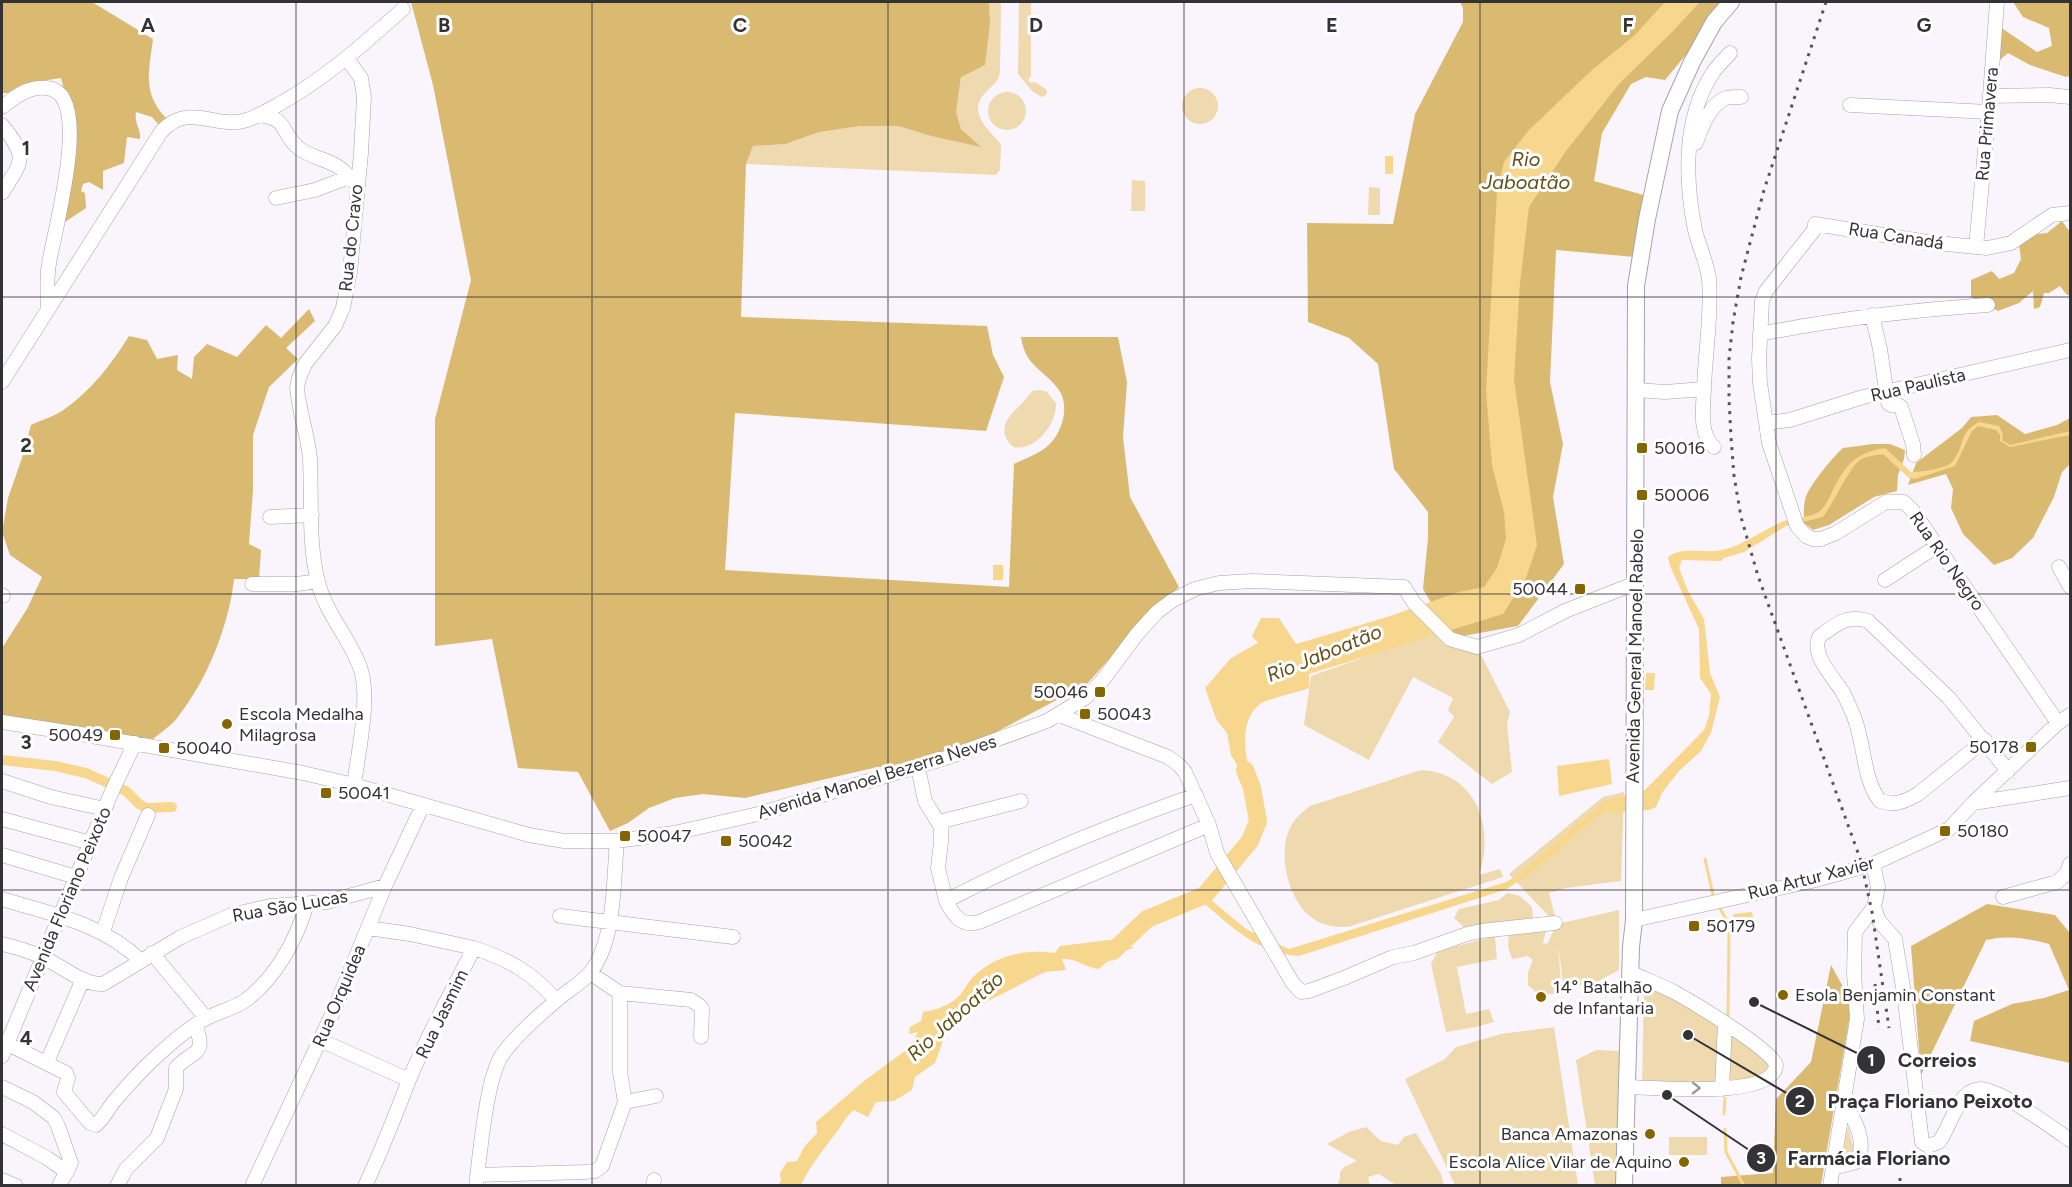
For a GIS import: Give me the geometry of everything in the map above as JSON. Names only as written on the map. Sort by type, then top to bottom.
[{"type":"main road","name":"Avenida General Manoel Rabelo","points":[[1624,1185],[1630,972],[1634,920],[1636,286],[1647,219],[1670,111],[1692,62],[1714,22],[1731,2]]},
{"type":"street","name":"Rua Primavera","points":[[1976,247],[1997,2]]},
{"type":"street","points":[[2,382],[168,123],[187,116],[236,121],[258,115],[300,92],[347,59],[403,9]]},
{"type":"street","points":[[1714,447],[1705,429],[1704,389],[1709,277],[1696,233],[1689,195],[1689,148],[1701,95],[1730,52]]},
{"type":"street","name":"Rua do Cravo","points":[[347,59],[361,78],[363,85],[363,117],[353,180],[350,272],[343,308],[335,327],[305,364],[297,388],[309,456],[314,557],[318,581],[323,598],[360,666],[364,679],[363,713],[354,784]]},
{"type":"street","points":[[5,102],[38,87],[52,88],[63,98],[69,112],[65,181],[48,265],[48,310]]},
{"type":"street","points":[[1990,96],[2070,97]]},
{"type":"street","points":[[1689,179],[1698,136],[1705,121],[1722,100],[1741,97]]},
{"type":"street","points":[[1850,105],[1989,112]]},
{"type":"street","points":[[258,115],[270,116],[279,121],[296,147],[340,167],[353,180]]},
{"type":"street","points":[[2,125],[14,142],[21,159],[2,193]]},
{"type":"street","points":[[276,198],[353,180]]},
{"type":"street","name":"Rua Canadá","points":[[1815,224],[1927,242],[1998,247],[2012,243],[2052,215],[2070,213]]},
{"type":"street","name":"Rua Rio Negro","points":[[1815,224],[1808,237],[1766,291],[1762,301],[1760,383],[1769,443],[1795,520],[1806,536],[1821,539],[1836,533],[1886,502],[1904,501],[2058,723]]},
{"type":"street","points":[[1760,334],[1872,315],[1988,305]]},
{"type":"street","points":[[1872,315],[1888,403],[1901,407],[1913,444],[1914,455]]},
{"type":"street","name":"Rua Paulista","points":[[1766,423],[1790,420],[1863,397],[2070,350]]},
{"type":"street","points":[[1637,390],[1665,392],[1704,389]]},
{"type":"street","points":[[270,518],[312,515]]},
{"type":"street","points":[[1885,580],[1937,546]]},
{"type":"street","points":[[2059,567],[2070,586]]},
{"type":"street","points":[[252,584],[297,584],[318,581]]},
{"type":"street","name":"Avenida Manoel Bezerra Neves","points":[[2,722],[303,773],[354,784],[529,835],[564,841],[617,841],[723,824],[949,758],[1059,715],[1085,698],[1101,681],[1137,633],[1157,612],[1173,600],[1219,583],[1252,581],[1404,587],[1414,603],[1450,639],[1477,647],[1519,635],[1565,610],[1636,583]]},
{"type":"street","points":[[1985,740],[1906,801],[1899,804],[1880,801],[1871,787],[1856,719],[1817,648],[1820,637],[1848,619],[1858,618],[1868,621],[1949,698],[1985,740],[2008,771]]},
{"type":"street","points":[[1059,715],[1168,757],[1179,765],[1196,795],[1218,853],[1283,968],[1302,992],[1393,957],[1414,953],[1467,934],[1555,923]]},
{"type":"street","name":"Rua Artur Xavier","points":[[1634,920],[1816,880],[1873,864],[1949,828],[2058,723],[2070,715]]},
{"type":"street","name":"Avenida Floriano Peixoto","points":[[3,1047],[135,743]]},
{"type":"street","points":[[918,767],[925,801],[929,811],[939,822],[942,833],[938,868],[946,901],[953,915],[960,922],[972,924],[980,922],[1209,825]]},
{"type":"street","points":[[2,781],[51,797],[105,809]]},
{"type":"street","points":[[1973,803],[2070,788]]},
{"type":"street","points":[[946,901],[1007,870],[1151,810],[1196,795]]},
{"type":"street","points":[[939,822],[1021,801]]},
{"type":"street","name":"Rua Orquidea","points":[[252,1185],[320,1040],[384,886],[423,805]]},
{"type":"street","points":[[103,932],[121,878],[148,815]]},
{"type":"street","points":[[2,819],[91,843]]},
{"type":"street","points":[[617,841],[609,922],[600,956],[590,973],[556,1000],[514,1040],[501,1057],[489,1097],[477,1180],[595,1171],[602,1166],[625,1101],[620,1072],[620,993]]},
{"type":"street","points":[[2,855],[76,877]]},
{"type":"street","points":[[1830,1185],[1857,1018],[1854,973],[1855,932],[1874,907],[1878,887],[1873,864]]},
{"type":"street","points":[[2003,897],[2057,882],[2066,874],[2070,864]]},
{"type":"street","points":[[2057,882],[2061,896]]},
{"type":"street","name":"Rua São Lucas","points":[[83,978],[103,984],[146,956],[205,925],[231,915],[270,906],[343,899],[384,886]]},
{"type":"street","points":[[2,899],[86,924],[130,950],[146,956],[201,1022],[199,1049],[176,1068],[176,1089],[157,1138],[126,1169],[117,1185]]},
{"type":"street","points":[[3,1047],[47,1062],[68,1076],[68,1082],[63,1089],[65,1094],[90,1123],[96,1125],[144,1068],[201,1022],[247,1000],[260,987],[287,953],[297,936],[308,904]]},
{"type":"street","points":[[1874,907],[1879,921],[1894,939],[1904,993],[1922,1142],[1928,1146],[1939,1142],[1964,1098],[1972,1091],[1979,1089],[1987,1090],[2030,1112],[2070,1140]]},
{"type":"street","points":[[560,916],[733,937]]},
{"type":"street","name":"Rua Jasmim","points":[[368,928],[434,938],[496,955],[525,970],[556,1000]]},
{"type":"street","points":[[2,944],[42,957],[83,978],[47,1062]]},
{"type":"street","name":"Rua Jasmim","points":[[365,1185],[390,1132],[409,1080],[474,948]]},
{"type":"street","points":[[1627,1088],[1737,1088],[1758,1083],[1772,1076],[1776,1070],[1776,1062],[1771,1056],[1725,1023],[1675,993],[1630,972]]},
{"type":"street","points":[[590,973],[620,993],[691,1000],[702,1010],[701,1036]]},
{"type":"street","points":[[1722,1089],[1725,1023]]},
{"type":"street","name":"Rua Jasmim","points":[[320,1040],[409,1080]]},
{"type":"street","points":[[2,1087],[33,1102],[54,1118],[69,1168],[59,1185]]},
{"type":"street","points":[[625,1101],[656,1096]]},
{"type":"street","points":[[1833,1168],[1856,1162],[1860,1153],[1861,1140],[1844,1100]]},
{"type":"street","points":[[2,1134],[69,1168]]},
{"type":"street","points":[[2,1180],[16,1185]]},
{"type":"shaded area","points":[[2,2],[92,2],[153,39],[149,71],[150,90],[158,109],[166,118],[158,124],[152,117],[136,112],[140,139],[127,137],[124,163],[103,171],[103,190],[89,182],[83,184],[81,191],[85,193],[86,208],[62,224],[75,123],[69,93],[64,89],[61,78],[23,84],[8,93],[2,93]]},
{"type":"shaded area","points":[[411,2],[989,2],[990,23],[985,65],[961,77],[956,112],[961,129],[981,147],[898,126],[861,126],[819,132],[786,144],[753,146],[746,164],[741,317],[987,326],[993,355],[1004,377],[986,431],[735,413],[725,570],[1009,587],[1014,464],[1050,444],[1059,430],[1064,413],[1059,390],[1031,362],[1023,347],[1021,337],[1118,337],[1127,382],[1123,437],[1130,497],[1179,587],[1136,629],[1087,684],[949,757],[873,768],[745,798],[703,794],[675,798],[649,808],[628,823],[610,831],[578,772],[518,768],[492,639],[435,646],[435,419],[471,280],[433,85]]},
{"type":"shaded area","points":[[989,2],[1001,2],[1000,71],[996,82],[981,98],[978,105],[981,119],[1001,144],[1000,170],[996,175],[746,164],[753,146],[786,144],[819,132],[861,126],[898,126],[979,146],[961,129],[956,112],[961,77],[990,23]]},
{"type":"shaded area","points":[[1019,2],[1031,2],[1031,76],[1028,80],[1047,90],[1046,95],[1042,97],[1033,92],[1018,74]]},
{"type":"shaded area","points":[[1460,2],[1724,2],[1699,39],[1665,80],[1646,77],[1631,84],[1602,133],[1594,181],[1647,196],[1635,257],[1556,250],[1550,382],[1563,444],[1553,497],[1564,564],[1518,626],[1452,638],[1423,589],[1428,512],[1394,469],[1378,364],[1349,338],[1308,322],[1307,223],[1393,224],[1415,114],[1463,22],[1463,8]]},
{"type":"shaded area","points":[[2013,2],[2070,2],[2070,76],[2066,77],[2030,65],[2008,53],[2000,60],[2000,27],[2037,52],[2052,46],[2049,28],[2023,17]]},
{"type":"shaded area","points":[[1200,88],[1213,93],[1218,106],[1213,119],[1200,124],[1187,119],[1182,106],[1187,93]]},
{"type":"shaded area","points":[[1007,92],[1020,98],[1026,111],[1020,124],[1007,130],[994,124],[988,111],[994,98]]},
{"type":"shaded area","points":[[1132,180],[1145,181],[1145,211],[1131,211]]},
{"type":"shaded area","points":[[1369,187],[1380,188],[1380,215],[1368,215]]},
{"type":"shaded area","points":[[2062,221],[2070,232],[2070,295],[2067,295],[2060,286],[2049,293],[2044,293],[2040,307],[2034,309],[2033,291],[2019,303],[1998,311],[1971,297],[1971,280],[1992,271],[1999,279],[2014,273],[2021,259],[2019,244],[2037,234],[2047,233]]},
{"type":"shaded area","points":[[309,309],[315,321],[286,348],[298,359],[269,387],[253,435],[253,490],[249,544],[261,550],[259,579],[234,579],[227,615],[215,652],[198,687],[177,718],[153,739],[2,715],[2,648],[27,609],[42,577],[10,555],[2,532],[8,498],[31,425],[58,413],[91,387],[129,336],[147,340],[157,359],[178,355],[177,370],[192,379],[194,357],[207,344],[237,357],[266,325],[281,338]]},
{"type":"shaded area","points":[[1032,391],[1046,391],[1056,403],[1053,419],[1037,441],[1021,447],[1013,447],[1006,438],[1004,431],[1006,423]]},
{"type":"shaded area","points":[[1997,415],[2025,434],[2057,425],[2070,418],[2070,464],[2062,472],[2054,497],[2033,538],[2012,558],[1994,565],[1963,534],[1951,508],[1953,489],[1946,474],[1908,485],[1916,463],[1962,428],[1971,417]]},
{"type":"shaded area","points":[[1890,444],[1905,450],[1898,475],[1897,491],[1874,497],[1829,525],[1813,530],[1804,523],[1804,504],[1807,494],[1829,463],[1843,448]]},
{"type":"shaded area","points":[[1444,634],[1477,647],[1510,712],[1507,724],[1512,772],[1492,784],[1438,742],[1454,717],[1448,710],[1453,698],[1413,677],[1369,760],[1304,725],[1311,676],[1424,636]]},
{"type":"shaded area","points":[[1421,770],[1440,773],[1456,781],[1468,792],[1477,806],[1485,839],[1479,875],[1500,869],[1503,877],[1348,927],[1328,925],[1310,917],[1294,894],[1285,866],[1286,838],[1295,820],[1310,806]]},
{"type":"shaded area","points":[[1624,792],[1621,881],[1566,888],[1549,893],[1557,924],[1619,910],[1619,970],[1595,983],[1564,989],[1558,945],[1562,994],[1538,994],[1528,985],[1528,972],[1533,960],[1528,956],[1512,959],[1508,946],[1509,933],[1468,931],[1454,918],[1459,909],[1499,900],[1507,893],[1520,896],[1532,907],[1533,918],[1528,920],[1546,930],[1543,944],[1548,943],[1556,924],[1509,874],[1603,797]]},
{"type":"shaded area","points":[[1987,904],[2055,915],[2070,933],[2070,1063],[1970,1041],[1974,1021],[2012,1004],[2044,998],[2069,990],[2049,944],[2010,937],[1986,940],[1921,1075],[1911,946]]},
{"type":"shaded area","points":[[1495,936],[1497,959],[1457,967],[1466,1014],[1489,1009],[1494,1022],[1446,1032],[1431,964],[1438,951]]},
{"type":"shaded area","points":[[1831,965],[1852,1003],[1821,1185],[1721,1186],[1721,1177],[1773,1173],[1776,1099],[1811,1062]]},
{"type":"shaded area","points":[[1644,981],[1772,1058],[1776,1067],[1723,1090],[1642,1089]]},
{"type":"shaded area","points":[[1554,1027],[1578,1185],[1455,1185],[1405,1079],[1445,1059],[1456,1047],[1501,1034]]},
{"type":"shaded area","points":[[1596,1050],[1620,1051],[1617,1185],[1595,1185],[1576,1060]]},
{"type":"shaded area","points":[[1848,1126],[1855,1155],[1844,1160],[1842,1158]]},
{"type":"shaded area","points":[[1366,1127],[1381,1141],[1398,1145],[1404,1137],[1416,1133],[1441,1174],[1444,1185],[1396,1185],[1379,1174],[1368,1177],[1370,1185],[1337,1185],[1340,1172],[1344,1167],[1357,1161],[1327,1144],[1349,1132]]},
{"type":"shaded area","points":[[1669,1137],[1707,1137],[1707,1155],[1669,1155]]},
{"type":"water","name":"Rio Jaboatão","points":[[1665,2],[1700,2],[1619,84],[1566,151],[1529,207],[1520,283],[1514,379],[1537,545],[1526,578],[1503,614],[1309,674],[1309,688],[1260,704],[1247,723],[1245,735],[1245,747],[1254,794],[1231,755],[1227,733],[1217,721],[1205,688],[1231,658],[1258,643],[1252,636],[1261,618],[1279,618],[1296,644],[1387,617],[1459,592],[1484,587],[1497,568],[1506,539],[1504,512],[1492,465],[1486,392],[1497,192],[1504,162],[1529,130],[1591,71],[1635,35]]},
{"type":"water","points":[[1385,156],[1393,156],[1393,174],[1385,174]]},
{"type":"water","points":[[1979,422],[1999,426],[2003,434],[2002,440],[2010,445],[2070,431],[2070,435],[2010,447],[2000,441],[2000,435],[1996,430],[1978,426],[1972,431],[1955,466],[1915,479],[1909,478],[1883,454],[1871,456],[1855,464],[1823,517],[1786,526],[1744,552],[1721,561],[1682,560],[1679,568],[1688,591],[1704,619],[1710,673],[1720,697],[1711,733],[1701,751],[1679,771],[1662,793],[1656,807],[1649,810],[1604,813],[1530,874],[1507,889],[1299,956],[1284,954],[1257,944],[1233,928],[1199,899],[1205,895],[1246,929],[1289,949],[1506,882],[1516,876],[1604,801],[1645,790],[1704,730],[1709,716],[1711,694],[1700,678],[1699,629],[1668,557],[1680,552],[1716,551],[1730,548],[1784,521],[1816,513],[1825,505],[1852,462],[1875,450],[1885,448],[1911,472],[1927,471],[1950,464],[1957,455],[1965,435],[1972,426]]},
{"type":"water","points":[[993,565],[1003,565],[1003,580],[993,580]]},
{"type":"water","points":[[1646,673],[1655,673],[1654,690],[1645,690]]},
{"type":"water","points":[[1609,759],[1612,784],[1559,796],[1557,766]]},
{"type":"water","points":[[1752,912],[1754,921],[1734,924],[1733,914]]},
{"type":"water","points":[[1109,940],[1134,948],[1118,952],[1099,969],[1062,959],[1066,970],[1045,972],[984,1003],[959,1019],[946,1032],[935,1063],[915,1077],[912,1090],[894,1101],[876,1102],[868,1117],[854,1110],[817,1158],[801,1185],[778,1185],[781,1181],[780,1173],[787,1162],[797,1161],[804,1147],[817,1133],[816,1122],[864,1081],[909,1048],[918,1032],[909,1034],[910,1027],[921,1021],[923,1012],[952,1002],[974,976],[1002,958],[1022,953],[1055,953],[1060,946]]},
{"type":"waterway","points":[[2,760],[55,766],[86,773],[126,791],[146,808],[172,807]]},
{"type":"waterway","name":"Rio Jaboatão","points":[[1101,953],[1113,951],[1147,919],[1205,895],[1250,841],[1258,821],[1252,788],[1245,770]]},
{"type":"waterway","points":[[1705,859],[1713,895]]},
{"type":"waterway","points":[[1719,907],[1728,922],[1729,932],[1728,1016]]},
{"type":"waterway","points":[[1724,1114],[1725,1098]]},
{"type":"waterway","points":[[1725,1129],[1726,1152],[1744,1186]]},
{"type":"railway","points":[[1826,2],[1764,190],[1741,277],[1729,359],[1731,437],[1734,476],[1741,517],[1758,576],[1861,861],[1872,912],[1889,1028]]},
{"type":"railway","points":[[1875,984],[1879,1029]]},
{"type":"railway","points":[[1900,1178],[1900,1186]]},
{"type":"place","name":"50016","points":[[1642,448]]},
{"type":"place","name":"50006","points":[[1642,495]]},
{"type":"place","name":"50044","points":[[1580,589]]},
{"type":"place","name":"50046","points":[[1100,692]]},
{"type":"place","name":"50043","points":[[1085,714]]},
{"type":"place","name":"Escola Medalha Milagrosa","points":[[227,724]]},
{"type":"place","name":"50049","points":[[115,735]]},
{"type":"place","name":"50178","points":[[2031,747]]},
{"type":"place","name":"50040","points":[[164,748]]},
{"type":"place","name":"50041","points":[[326,793]]},
{"type":"place","name":"50180","points":[[1945,831]]},
{"type":"place","name":"50047","points":[[625,836]]},
{"type":"place","name":"50042","points":[[726,841]]},
{"type":"place","name":"50179","points":[[1694,926]]},
{"type":"place","name":"Esola Benjamin Constant","points":[[1783,995]]},
{"type":"place","name":"14° Batalhão de Infantaria","points":[[1541,997]]},
{"type":"place","name":"Correios","points":[[1754,1002]]},
{"type":"place","name":"Praça Floriano Peixoto","points":[[1688,1035]]},
{"type":"place","name":"Farmácia Floriano","points":[[1667,1095]]},
{"type":"place","name":"Banca Amazonas","points":[[1650,1134]]},
{"type":"place","name":"Escola Alice Vilar de Aquino","points":[[1684,1162]]}]
